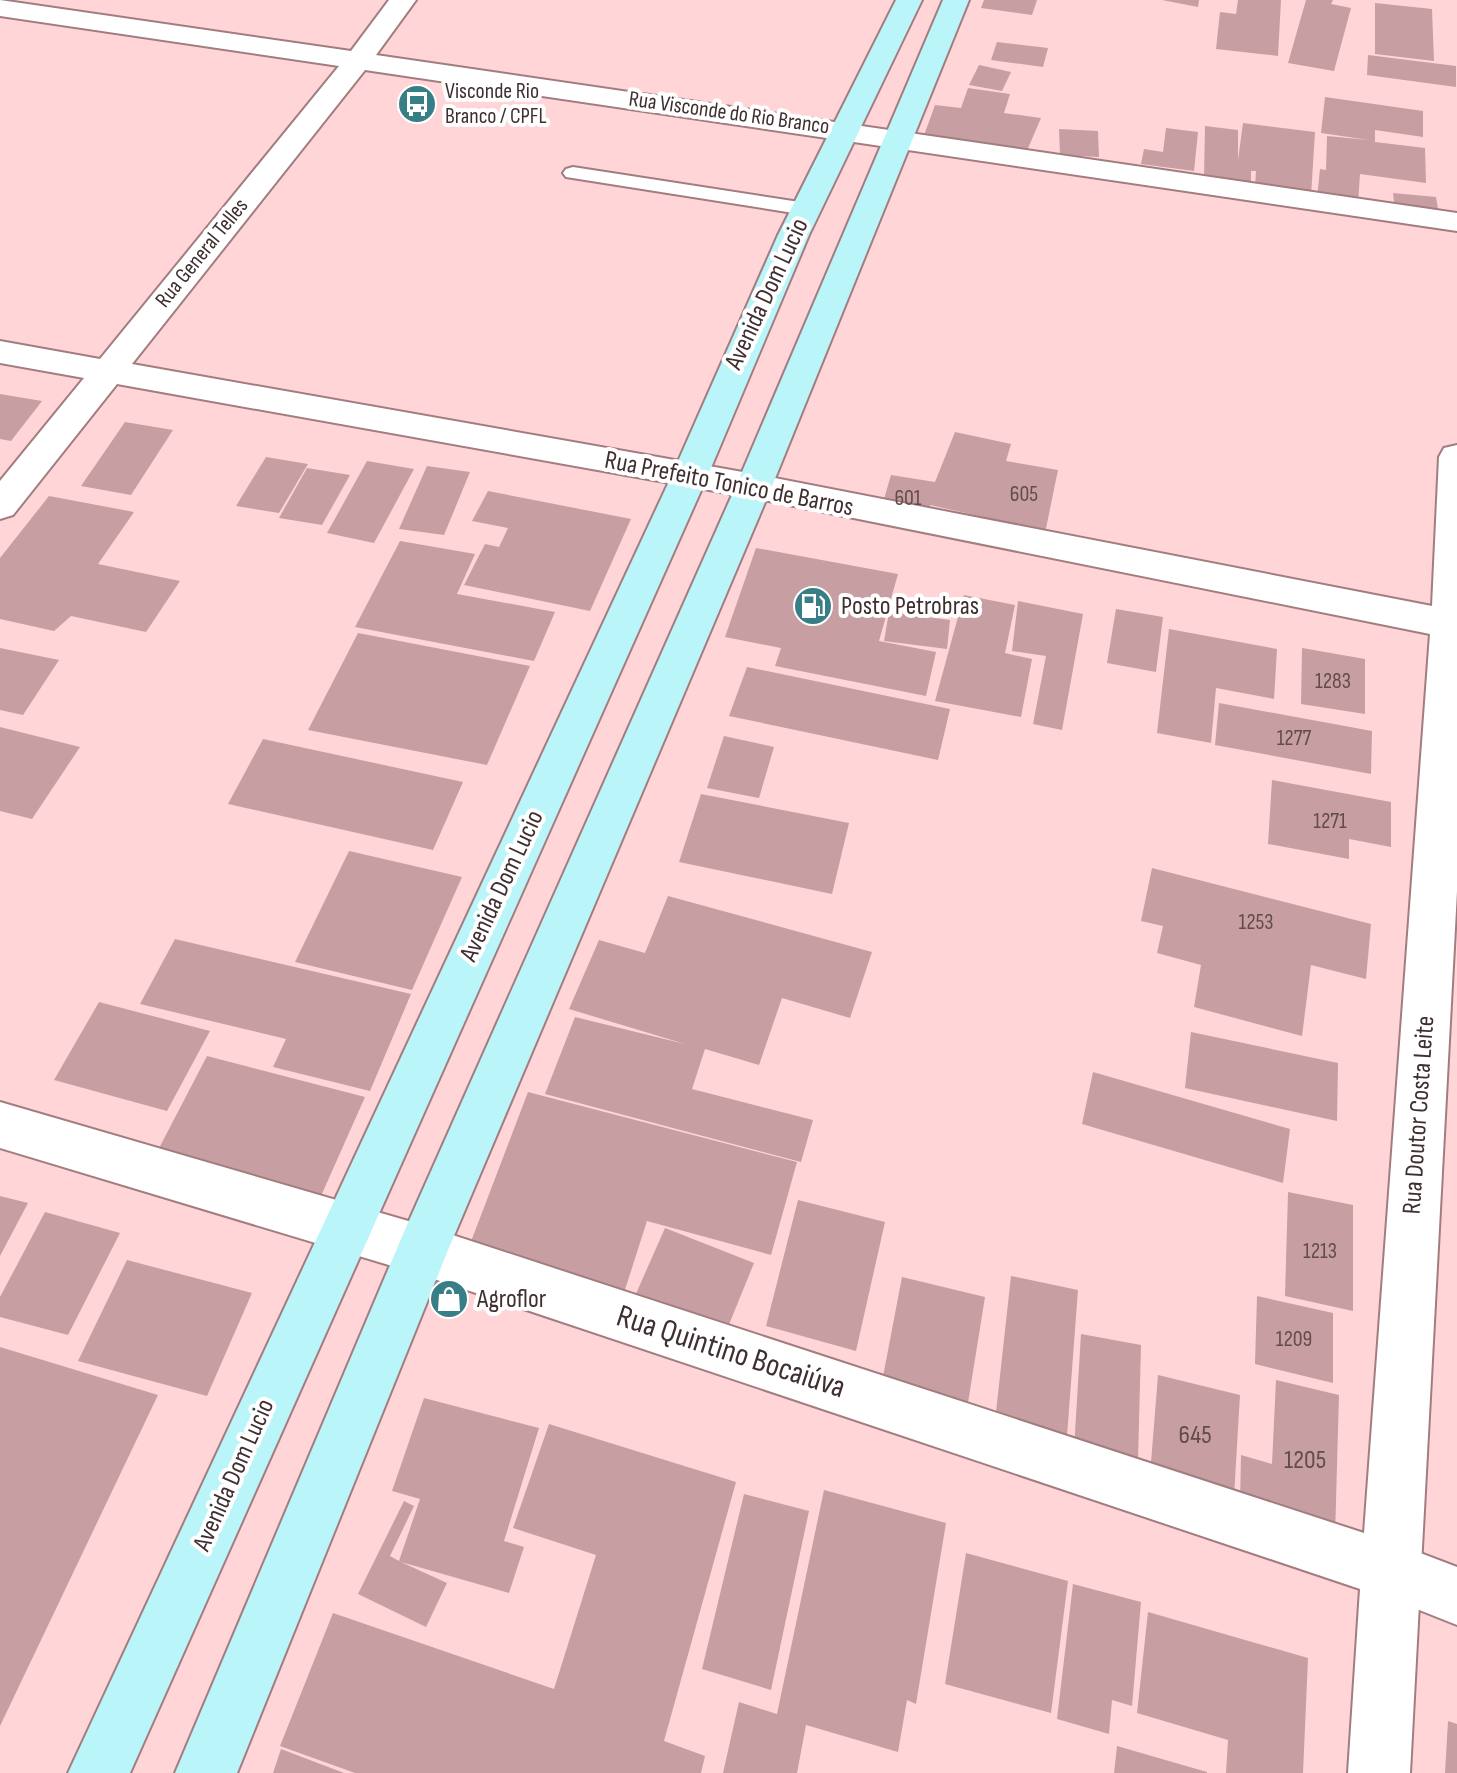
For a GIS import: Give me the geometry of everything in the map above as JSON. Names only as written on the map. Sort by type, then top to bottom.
[{"type":"main road","name":"Avenida Dom Lucio","points":[[99,1773],[690,475],[722,392],[844,129],[909,0]]},
{"type":"main road","points":[[206,1773],[422,1250],[754,486],[901,139],[956,0]]},
{"type":"street","name":"Rua General Telles","points":[[0,506],[357,62],[403,0]]},
{"type":"street","name":"Rua Visconde do Rio Branco","points":[[0,8],[357,62],[844,129],[1457,222]]},
{"type":"street","name":"Rua Prefeito Tonico de Barros","points":[[0,352],[754,486],[1454,625]]},
{"type":"street","name":"Rua Doutor Costa Leite","points":[[1379,1773],[1389,1570],[1454,625],[1457,457]]},
{"type":"street","name":"Rua Quintino Bocaiúva","points":[[0,1125],[422,1250],[1389,1570],[1457,1596]]},
{"type":"lane","points":[[573,173],[806,209]]},
{"type":"building","points":[[984,0],[1037,0],[1032,15],[981,8]]},
{"type":"building","points":[[1162,0],[1199,0],[1198,7]]},
{"type":"building","points":[[1238,0],[1281,0],[1278,56],[1216,49],[1220,12],[1236,14]]},
{"type":"building","points":[[1306,0],[1333,0],[1331,4],[1351,8],[1334,71],[1288,63]]},
{"type":"building","points":[[1375,3],[1432,9],[1434,61],[1375,54]]},
{"type":"building","points":[[997,42],[1048,48],[1043,67],[991,60]]},
{"type":"building","points":[[1368,55],[1456,66],[1456,87],[1367,75]]},
{"type":"building","points":[[979,65],[1011,72],[1002,91],[969,85]]},
{"type":"building","points":[[968,88],[1010,94],[1004,113],[1041,118],[1026,153],[923,138],[935,105],[961,108]]},
{"type":"building","points":[[1325,97],[1423,111],[1423,137],[1375,130],[1375,142],[1425,148],[1426,183],[1360,174],[1358,204],[1317,198],[1320,169],[1326,170],[1327,136],[1369,140],[1321,133]]},
{"type":"building","points":[[1243,123],[1315,132],[1311,196],[1255,188],[1256,171],[1251,171],[1251,184],[1204,179],[1205,126],[1238,130],[1238,160]]},
{"type":"building","points":[[1166,128],[1198,132],[1194,171],[1141,164],[1144,149],[1163,152]]},
{"type":"building","points":[[1059,129],[1098,131],[1099,157],[1060,155]]},
{"type":"building","points":[[1393,193],[1436,197],[1439,215],[1395,211]]},
{"type":"building","points":[[0,394],[42,401],[11,441],[0,439]]},
{"type":"building","points":[[125,422],[173,430],[131,495],[81,486]]},
{"type":"building","points":[[955,432],[1011,444],[1006,461],[1058,470],[1043,543],[986,532],[988,518],[930,505],[926,521],[880,513],[891,475],[935,482]]},
{"type":"building","points":[[266,457],[308,464],[279,513],[236,506]]},
{"type":"building","points":[[367,461],[414,469],[374,543],[327,533]]},
{"type":"building","points":[[427,466],[470,472],[444,535],[399,529]]},
{"type":"building","points":[[307,468],[350,475],[322,525],[279,518]]},
{"type":"building","points":[[488,491],[631,519],[590,611],[464,585],[485,544],[499,547],[508,528],[472,521]]},
{"type":"building","points":[[49,496],[134,512],[98,564],[180,581],[146,632],[71,616],[54,631],[0,619],[0,558]]},
{"type":"building","points":[[400,541],[475,554],[457,594],[555,612],[534,661],[355,627]]},
{"type":"building","name":"Posto Petrobras","points":[[756,548],[898,574],[879,641],[936,652],[926,696],[775,666],[781,648],[725,637]]},
{"type":"building","points":[[964,595],[1015,605],[1005,653],[1032,659],[1021,717],[935,701]]},
{"type":"building","points":[[1018,601],[1083,614],[1062,730],[1033,724],[1046,656],[1012,651]]},
{"type":"building","points":[[1116,609],[1163,617],[1156,672],[1107,663]]},
{"type":"building","points":[[889,612],[950,620],[947,649],[884,641]]},
{"type":"building","points":[[1169,629],[1277,649],[1274,699],[1216,688],[1211,743],[1157,733]]},
{"type":"building","points":[[358,633],[530,666],[487,765],[308,730]]},
{"type":"building","points":[[0,648],[59,660],[23,715],[0,710]]},
{"type":"building","points":[[1302,648],[1365,659],[1365,714],[1301,704]]},
{"type":"building","points":[[747,667],[950,709],[938,760],[729,716]]},
{"type":"building","points":[[1219,703],[1372,731],[1371,774],[1215,745]]},
{"type":"building","points":[[0,727],[80,747],[32,819],[0,811]]},
{"type":"building","points":[[724,736],[774,747],[759,798],[707,788]]},
{"type":"building","points":[[263,739],[463,782],[433,850],[228,804]]},
{"type":"building","points":[[1272,780],[1391,802],[1391,847],[1349,839],[1349,859],[1268,844]]},
{"type":"building","points":[[701,794],[849,823],[832,894],[679,862]]},
{"type":"building","points":[[349,851],[462,877],[412,990],[295,962]]},
{"type":"building","points":[[1152,868],[1371,924],[1366,979],[1311,965],[1302,1036],[1194,1007],[1201,965],[1157,953],[1163,926],[1141,921]]},
{"type":"building","points":[[668,896],[872,952],[850,1018],[782,998],[759,1065],[705,1049],[692,1089],[813,1120],[801,1162],[545,1094],[575,1017],[685,1044],[569,1009],[599,940],[645,953]]},
{"type":"building","points":[[175,939],[411,994],[370,1091],[273,1067],[286,1039],[140,1004]]},
{"type":"building","points":[[99,1002],[210,1031],[167,1111],[54,1080]]},
{"type":"building","points":[[1191,1032],[1338,1063],[1337,1121],[1185,1088]]},
{"type":"building","points":[[207,1056],[365,1097],[321,1196],[157,1152]]},
{"type":"building","points":[[1093,1072],[1290,1129],[1283,1183],[1082,1124]]},
{"type":"building","points":[[528,1092],[797,1162],[771,1255],[647,1221],[623,1296],[467,1252]]},
{"type":"building","points":[[1288,1192],[1353,1205],[1353,1311],[1285,1296]]},
{"type":"building","points":[[0,1196],[28,1203],[0,1256]]},
{"type":"building","points":[[798,1200],[885,1222],[856,1351],[766,1326]]},
{"type":"building","points":[[45,1212],[120,1233],[68,1335],[0,1317],[0,1297]]},
{"type":"building","points":[[665,1228],[754,1263],[726,1332],[631,1305]]},
{"type":"building","points":[[127,1260],[252,1293],[207,1396],[78,1361]]},
{"type":"building","points":[[1011,1276],[1078,1290],[1067,1436],[995,1421]]},
{"type":"building","points":[[902,1277],[985,1297],[967,1409],[881,1387]]},
{"type":"building","points":[[1257,1296],[1333,1313],[1333,1383],[1255,1364]]},
{"type":"building","points":[[1081,1334],[1141,1345],[1138,1461],[1074,1449]]},
{"type":"building","points":[[0,1347],[158,1395],[0,1726]]},
{"type":"building","points":[[1158,1375],[1240,1395],[1234,1497],[1150,1475]]},
{"type":"building","points":[[1276,1380],[1339,1395],[1335,1537],[1240,1502],[1241,1455],[1272,1464]]},
{"type":"building","points":[[424,1398],[539,1428],[504,1541],[524,1547],[509,1593],[401,1562],[447,1583],[426,1627],[358,1594],[404,1501],[414,1506],[390,1556],[399,1561],[420,1499],[392,1491]]},
{"type":"building","points":[[549,1424],[736,1482],[664,1741],[705,1756],[701,1773],[355,1773],[280,1746],[333,1613],[554,1689],[596,1555],[513,1528]]},
{"type":"building","points":[[824,1490],[946,1523],[916,1704],[907,1700],[898,1752],[806,1725],[797,1773],[723,1773],[739,1702],[777,1714]]},
{"type":"building","points":[[744,1494],[809,1511],[771,1690],[702,1669]]},
{"type":"building","points":[[966,1553],[1068,1581],[1051,1713],[945,1684]]},
{"type":"building","points":[[1073,1584],[1141,1602],[1132,1706],[1112,1700],[1109,1734],[1057,1719]]},
{"type":"building","points":[[1148,1612],[1308,1658],[1303,1773],[1226,1773],[1228,1740],[1137,1713]]},
{"type":"building","points":[[1448,1721],[1457,1724],[1457,1773],[1445,1773]]},
{"type":"building","points":[[1117,1746],[1207,1772],[1207,1773],[1114,1773]]},
{"type":"building","points":[[281,1749],[344,1773],[273,1773]]},
{"type":"place","name":"Visconde Rio Branco / CPFL","points":[[417,104]]},
{"type":"place","name":"Posto Petrobras","points":[[813,606]]},
{"type":"place","name":"Agroflor","points":[[449,1299]]}]
